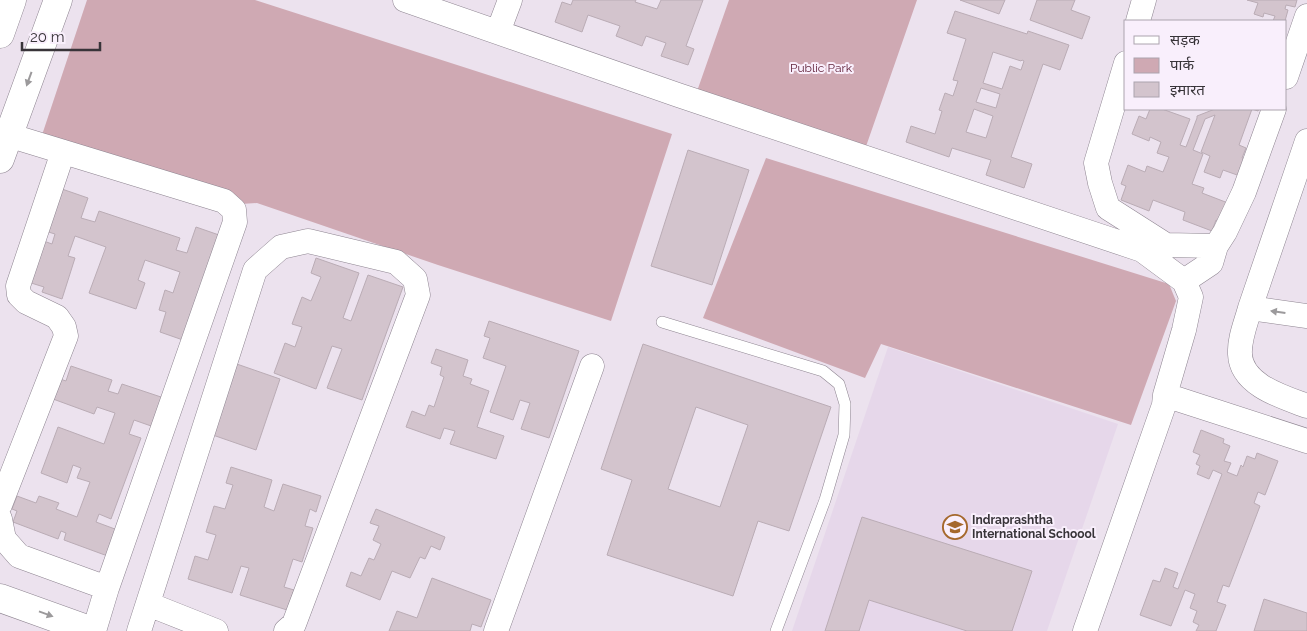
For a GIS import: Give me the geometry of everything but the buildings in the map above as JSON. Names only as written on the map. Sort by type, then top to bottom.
[{"type":"street","points":[[0,34],[12,0]]},
{"type":"street","points":[[0,598],[93,631],[235,222],[234,210],[224,202],[64,152],[4,147],[58,0]]},
{"type":"street","points":[[405,0],[678,95],[1142,250],[1184,281],[1191,297],[1164,405],[1084,631]]},
{"type":"street","points":[[498,32],[510,0]]},
{"type":"street","points":[[1138,20],[1144,0]]},
{"type":"street","points":[[1287,74],[1307,16]]},
{"type":"street","points":[[1124,70],[1096,163],[1100,184],[1108,208],[1166,245],[1216,246]]},
{"type":"street","points":[[1184,281],[1211,263],[1216,246],[1225,232],[1244,192],[1274,110]]},
{"type":"street","points":[[1307,141],[1250,308],[1242,336],[1240,354],[1243,367],[1264,388],[1307,406]]},
{"type":"street","points":[[0,505],[66,336],[64,327],[58,317],[26,302],[19,295],[18,286],[64,152]]},
{"type":"street","points":[[139,631],[255,270],[281,247],[308,241],[396,262],[415,279],[418,295],[294,624],[286,631]]},
{"type":"street","points":[[1250,308],[1307,316]]},
{"type":"street","points":[[496,631],[592,366]]},
{"type":"street","points":[[1165,395],[1307,441]]},
{"type":"street","points":[[0,519],[4,538],[19,556],[107,588]]},
{"type":"street","points":[[148,604],[216,631]]},
{"type":"lane","points":[[662,322],[823,371],[839,384],[846,404],[844,435],[825,500],[776,631]]},
{"type":"shaded area","name":"Indraprashtha International Schoool","points":[[888,347],[1118,424],[1047,631],[792,631]]},
{"type":"green space","points":[[87,0],[255,0],[672,134],[611,321],[438,265],[257,203],[241,204],[41,138]]},
{"type":"green space","name":"Public Park","points":[[729,0],[917,0],[863,155],[695,97]]},
{"type":"green space","points":[[766,158],[1169,284],[1176,301],[1131,425],[881,344],[865,378],[703,318]]},
{"type":"place","name":"Indraprashtha International Schoool","points":[[955,527]]}]
